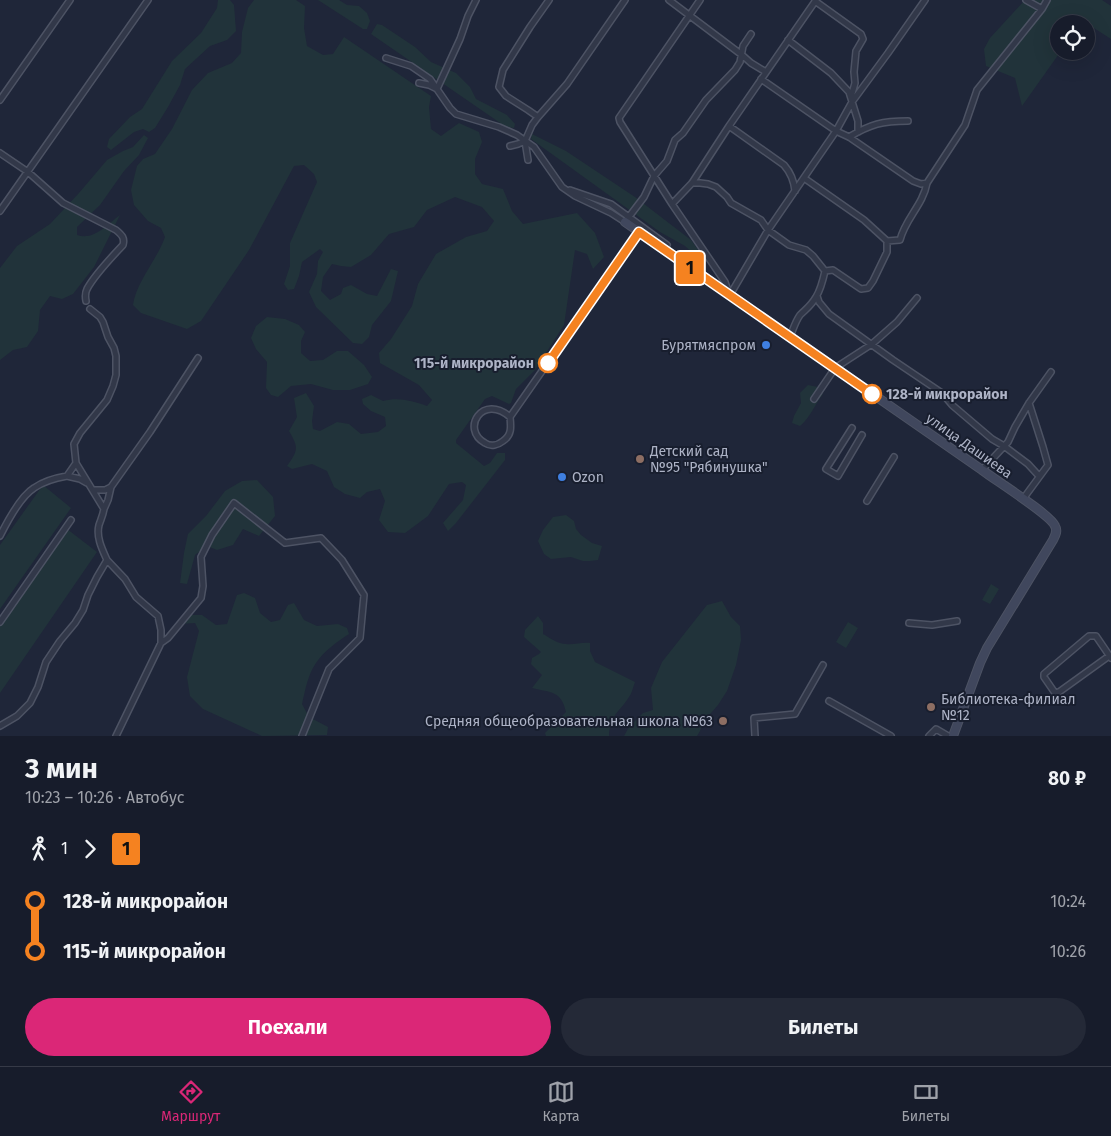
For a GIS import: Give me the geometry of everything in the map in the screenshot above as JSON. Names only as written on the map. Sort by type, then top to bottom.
[{"type":"street","points":[[0,100],[70,0]]},
{"type":"street","points":[[0,211],[148,0]]},
{"type":"street","points":[[419,83],[437,89],[476,0]]},
{"type":"street","points":[[538,117],[506,96],[499,87],[503,70],[549,0]]},
{"type":"street","points":[[528,160],[525,141],[532,125],[567,84],[625,0]]},
{"type":"street","points":[[669,0],[742,55],[751,64],[766,72]]},
{"type":"street","points":[[700,0],[619,118],[672,204],[725,282],[730,295]]},
{"type":"street","points":[[851,99],[888,53],[923,2],[916,0]]},
{"type":"street","points":[[1026,0],[1042,9]]},
{"type":"street","points":[[804,178],[864,220],[887,241],[900,240],[906,224],[926,192],[927,184],[965,125],[977,90],[1042,9],[1046,0]]},
{"type":"street","points":[[672,204],[692,183],[815,1],[861,34],[863,39],[856,51],[855,83],[851,99],[836,132],[768,230],[730,295]]},
{"type":"street","points":[[667,245],[627,220],[644,198],[654,176],[668,160],[675,140],[683,133],[706,100],[735,70],[740,62],[743,46],[751,34]]},
{"type":"street","points":[[788,40],[830,73],[849,92],[858,121],[858,132]]},
{"type":"street","name":"улица Дашиева","points":[[386,58],[411,66],[430,79],[456,114],[499,127],[517,135],[534,147],[562,187],[575,196],[627,220],[639,232],[982,470],[1053,522],[1056,526],[1056,534],[983,656],[953,736]]},
{"type":"street","points":[[761,79],[836,132],[849,137],[913,181],[927,184]]},
{"type":"street","points":[[849,137],[876,123],[908,121]]},
{"type":"street","points":[[729,126],[784,165],[790,171],[795,191]]},
{"type":"street","points":[[510,146],[525,141]]},
{"type":"street","points":[[0,153],[28,172],[63,203],[116,230],[124,238],[123,245],[86,290],[86,300]]},
{"type":"street","points":[[692,183],[716,187],[731,203],[761,220],[768,230],[789,245],[806,250],[825,271]]},
{"type":"street","points":[[510,417],[502,411],[492,408],[482,411],[475,420],[474,430],[479,439],[488,445],[498,445],[507,439],[511,429],[510,417],[639,232]]},
{"type":"street","points":[[825,271],[833,270],[861,289],[868,288],[887,252],[887,241]]},
{"type":"street","points":[[790,337],[800,316],[810,307],[817,296],[825,271]]},
{"type":"street","points":[[817,296],[819,302],[829,314],[942,393],[959,411],[992,439],[1028,464],[1039,476]]},
{"type":"street","points":[[814,400],[835,368],[872,344],[897,322],[917,298]]},
{"type":"street","points":[[90,308],[100,317],[114,348],[116,375],[106,400],[80,433],[74,444],[76,463],[104,509]]},
{"type":"street","points":[[116,736],[161,643],[161,630],[158,616],[136,597],[125,579],[107,560],[98,534],[99,526],[111,487],[150,432],[198,358]]},
{"type":"street","points":[[982,470],[1004,446],[1051,372]]},
{"type":"street","points":[[1023,499],[1048,464],[1030,403]]},
{"type":"street","points":[[852,428],[826,469],[838,476],[862,435]]},
{"type":"street","points":[[867,501],[894,456]]},
{"type":"street","points":[[67,476],[76,463]]},
{"type":"street","points":[[0,536],[10,517],[24,498],[33,488],[52,478],[67,476],[80,479],[91,487],[105,490],[111,487]]},
{"type":"street","points":[[161,643],[168,638],[201,598],[203,586],[200,557],[212,535],[234,503],[285,542],[321,538],[342,560],[364,595],[360,638],[329,669],[302,736]]},
{"type":"street","points":[[0,622],[71,520]]},
{"type":"street","points":[[0,726],[17,716],[30,703],[38,687],[46,662],[76,622],[107,560]]},
{"type":"street","points":[[909,623],[932,625],[957,621]]},
{"type":"street","points":[[1089,636],[1096,636],[1110,657],[1059,692],[1055,693],[1044,677],[1044,674],[1089,636]]},
{"type":"street","points":[[755,736],[754,718],[795,714],[823,665]]},
{"type":"street","points":[[829,701],[891,736]]},
{"type":"street","points":[[929,736],[936,728],[948,736]]},
{"type":"shaded area","points":[[218,0],[230,0],[234,5],[236,31],[227,40],[210,46],[185,69],[180,85],[155,128],[149,132],[143,129],[134,132],[111,150],[107,147],[109,139],[130,117],[142,109],[172,61],[201,33],[217,8]]},
{"type":"shaded area","points":[[254,0],[296,0],[305,6],[304,28],[307,46],[323,55],[333,54],[344,37],[431,96],[429,107],[431,129],[441,136],[459,123],[479,132],[482,142],[475,159],[475,174],[482,184],[503,189],[512,211],[523,224],[577,213],[595,233],[604,257],[593,269],[587,254],[575,250],[564,325],[535,370],[516,389],[511,403],[509,404],[492,396],[485,399],[456,440],[456,443],[484,466],[490,463],[497,453],[505,453],[505,460],[448,531],[443,523],[463,500],[466,485],[462,482],[449,484],[428,516],[405,533],[388,532],[379,520],[385,501],[380,489],[367,492],[360,498],[345,494],[334,487],[327,471],[312,464],[292,469],[287,466],[296,449],[289,431],[297,417],[294,398],[306,393],[314,406],[313,429],[320,431],[337,422],[349,424],[361,434],[378,432],[386,426],[385,417],[371,411],[363,404],[362,399],[371,395],[383,401],[411,401],[427,406],[432,400],[419,385],[380,363],[379,353],[391,339],[412,306],[418,284],[436,254],[466,237],[487,231],[494,221],[482,207],[455,197],[427,210],[414,227],[389,234],[371,255],[351,267],[332,264],[323,277],[321,291],[330,300],[341,294],[343,288],[351,285],[367,294],[377,296],[391,269],[398,271],[391,301],[372,325],[369,337],[362,344],[353,343],[316,307],[309,292],[317,274],[318,261],[323,252],[320,249],[302,262],[294,289],[288,290],[284,284],[290,266],[290,243],[317,182],[314,174],[304,165],[294,166],[249,250],[201,321],[187,329],[141,313],[133,305],[142,279],[165,237],[161,228],[148,221],[134,205],[131,190],[137,166],[143,159],[155,154],[172,129],[192,90],[208,73],[232,63],[241,53],[242,32],[248,8]]},
{"type":"shaded area","points":[[318,0],[339,0],[347,5],[359,6],[367,13],[370,21],[367,29],[363,29]]},
{"type":"shaded area","points":[[1025,0],[1102,0],[1111,6],[1111,39],[1095,29],[1095,15],[1050,15],[1050,60],[1055,60],[1022,106],[1015,78],[986,66],[984,49],[990,38]]},
{"type":"shaded area","points":[[377,24],[382,25],[415,47],[431,62],[456,73],[470,87],[476,99],[507,115],[515,124],[514,128],[506,127],[371,34]]},
{"type":"shaded area","points":[[532,134],[566,151],[635,197],[691,240],[701,254],[698,258],[685,246],[660,232],[531,139]]},
{"type":"shaded area","points":[[144,135],[148,138],[139,155],[124,171],[100,205],[77,227],[77,235],[89,236],[100,231],[120,215],[94,267],[73,294],[62,299],[50,296],[40,310],[38,331],[27,347],[13,350],[0,360],[0,268],[17,246],[50,224],[107,160],[133,147]]},
{"type":"shaded area","points":[[267,317],[285,319],[299,325],[305,332],[301,341],[301,353],[310,361],[323,360],[337,351],[348,351],[364,365],[372,377],[368,384],[350,390],[333,390],[311,384],[291,386],[278,397],[271,395],[266,388],[267,362],[256,349],[251,338],[256,326]]},
{"type":"shaded area","points":[[808,385],[818,387],[823,394],[807,419],[800,426],[792,423],[801,403],[800,393]]},
{"type":"shaded area","points":[[257,480],[273,497],[275,516],[259,536],[243,529],[233,545],[217,550],[207,546],[195,555],[187,584],[180,583],[188,534],[206,516],[225,491],[242,481]]},
{"type":"shaded area","points":[[43,485],[71,508],[0,609],[0,545]]},
{"type":"shaded area","points":[[566,515],[574,521],[576,529],[581,535],[592,543],[602,546],[598,560],[583,561],[571,557],[551,559],[544,554],[538,541],[543,530],[553,517]]},
{"type":"shaded area","points":[[67,529],[97,552],[0,693],[0,626]]},
{"type":"shaded area","points":[[991,584],[999,589],[990,604],[982,600]]},
{"type":"shaded area","points":[[244,593],[255,598],[260,613],[271,622],[280,620],[288,605],[294,603],[304,620],[317,626],[338,624],[347,628],[349,634],[327,651],[313,667],[302,704],[309,717],[328,727],[327,735],[262,736],[203,709],[190,696],[187,677],[199,631],[195,623],[179,624],[191,615],[202,615],[216,625],[227,624],[237,595]]},
{"type":"shaded area","points":[[722,601],[731,617],[740,626],[741,640],[736,665],[727,691],[704,721],[697,736],[624,736],[629,727],[643,713],[653,710],[651,688],[662,662],[707,605]]},
{"type":"shaded area","points":[[538,616],[543,623],[543,634],[563,644],[590,643],[590,651],[595,662],[635,682],[630,695],[613,718],[609,736],[546,736],[545,733],[566,712],[558,696],[532,688],[542,675],[531,664],[532,658],[541,652],[524,637],[525,630]]},
{"type":"shaded area","points":[[848,622],[858,628],[846,648],[836,642]]},
{"type":"bus line","name":"1","points":[[548,363],[639,232],[872,394]]},
{"type":"place","name":"Бурятмяспром","points":[[766,345]]},
{"type":"place","name":"115-й микрорайон","points":[[548,363]]},
{"type":"place","name":"128-й микрорайон","points":[[872,394]]},
{"type":"place","name":"Детский сад №95 \"Рябинушка\"","points":[[640,459]]},
{"type":"place","name":"Ozon","points":[[562,477]]},
{"type":"place","name":"Библиотека-филиал №12","points":[[931,707]]},
{"type":"place","name":"Средняя общеобразовательная школа №63","points":[[723,721]]}]
